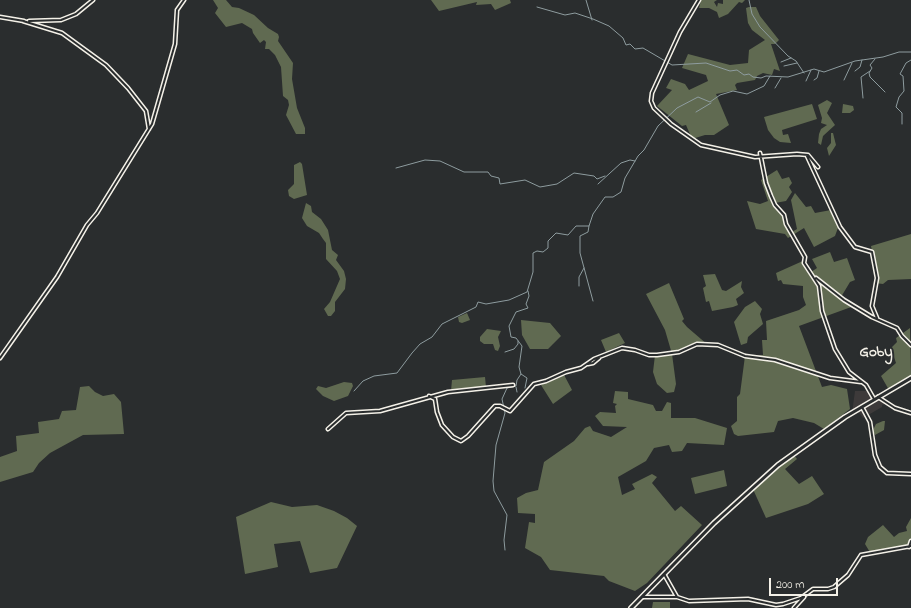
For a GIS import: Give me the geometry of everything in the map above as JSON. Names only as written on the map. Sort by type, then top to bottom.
[{"type":"main road","points":[[631,608],[714,522],[778,465],[862,407],[911,378]]},
{"type":"street","points":[[23,21],[61,20],[76,14],[93,0]]},
{"type":"street","points":[[0,358],[54,282],[124,168],[141,145],[142,137],[149,129],[156,115],[175,44],[177,10],[184,0]]},
{"type":"street","points":[[699,0],[680,32],[651,96],[652,104],[660,116],[700,145],[744,155],[761,157],[803,154],[812,158],[818,167]]},
{"type":"street","points":[[0,17],[23,21],[62,33],[106,65],[128,88],[146,111],[149,129]]},
{"type":"street","points":[[760,153],[766,183],[771,196],[775,205],[784,215],[786,224],[805,257],[804,263],[819,286],[822,311],[835,349],[849,372],[862,382],[876,398],[895,408],[911,413]]},
{"type":"street","points":[[803,154],[807,156],[834,216],[853,245],[857,248],[868,249],[872,252],[876,278],[872,306],[877,318]]},
{"type":"street","points":[[812,274],[821,283],[844,300],[873,318],[877,318],[885,324],[897,328],[902,336],[911,345]]},
{"type":"street","points":[[429,396],[435,399],[437,412],[442,425],[453,437],[461,441],[468,436],[495,406],[500,406],[510,411],[534,384],[551,380],[622,348],[635,350],[649,355],[656,355],[679,352],[694,345],[718,346],[745,356],[771,360],[830,378],[862,382]]},
{"type":"street","points":[[328,429],[337,423],[346,412],[369,413],[388,410],[429,396],[448,392],[513,385]]},
{"type":"street","points":[[862,407],[870,422],[875,455],[880,467],[887,473],[911,474]]},
{"type":"street","points":[[794,608],[813,589],[828,589],[834,586],[848,575],[862,555],[910,547],[911,541]]},
{"type":"street","points":[[664,574],[677,597]]},
{"type":"street","points":[[642,597],[677,597],[689,601],[748,599],[774,604],[786,604],[805,596]]},
{"type":"street","points":[[774,604],[777,608]]},
{"type":"shaded area","points":[[855,391],[870,391],[874,399],[877,397],[883,400],[885,404],[863,418],[857,410],[852,413]]},
{"type":"green space","points":[[213,0],[226,0],[232,7],[239,8],[254,15],[268,28],[278,34],[278,41],[293,63],[292,79],[297,108],[305,128],[305,134],[296,134],[286,115],[289,105],[288,100],[283,96],[281,67],[275,55],[269,49],[265,49],[266,42],[264,40],[260,43],[252,29],[242,23],[226,27],[215,13],[218,8]]},
{"type":"green space","points":[[431,0],[510,0],[511,3],[495,10],[491,4],[476,5],[477,2],[439,11]]},
{"type":"green space","points":[[701,0],[717,0],[714,2],[717,7],[718,3],[723,4],[723,0],[745,0],[742,3],[739,2],[728,14],[719,18],[717,12],[709,8],[699,8]]},
{"type":"green space","points":[[756,7],[760,16],[779,40],[775,44],[771,44],[780,71],[774,69],[772,75],[763,73],[757,76],[755,80],[737,83],[735,85],[737,90],[716,94],[729,125],[714,135],[705,135],[692,139],[686,125],[682,126],[657,106],[672,90],[666,88],[671,79],[685,84],[689,90],[708,81],[706,75],[682,68],[688,54],[730,65],[748,63],[749,50],[765,40],[752,30],[748,23],[746,8]]},
{"type":"green space","points":[[827,100],[832,103],[827,113],[835,125],[823,136],[821,145],[818,143],[819,134],[821,129],[827,125],[821,123],[822,118],[818,105]]},
{"type":"green space","points":[[812,104],[817,119],[782,130],[783,135],[788,134],[791,143],[780,142],[774,138],[768,130],[764,117]]},
{"type":"green space","points":[[843,104],[853,106],[854,110],[850,113],[842,113]]},
{"type":"green space","points":[[831,133],[833,133],[836,145],[829,156],[827,148],[831,143]]},
{"type":"green space","points":[[300,162],[302,164],[307,195],[294,199],[289,196],[288,190],[294,184],[294,165]]},
{"type":"green space","points":[[777,170],[782,179],[789,177],[792,183],[789,187],[792,192],[786,201],[775,203],[784,215],[792,232],[797,229],[791,200],[795,193],[806,207],[811,206],[815,213],[831,210],[839,225],[835,236],[814,247],[804,228],[788,238],[785,234],[756,229],[747,201],[760,204],[768,201],[761,180]]},
{"type":"green space","points":[[306,203],[311,206],[312,212],[321,219],[328,230],[332,250],[338,255],[336,260],[344,271],[346,279],[345,289],[335,302],[335,311],[331,316],[328,316],[324,309],[330,302],[340,279],[337,271],[326,259],[326,243],[319,233],[307,226],[302,218]]},
{"type":"green space","points":[[911,234],[911,279],[888,280],[883,284],[875,283],[877,278],[871,246]]},
{"type":"green space","points":[[830,252],[834,262],[847,258],[855,280],[850,282],[841,297],[854,306],[799,326],[822,387],[831,385],[847,389],[850,409],[824,429],[814,423],[793,418],[778,421],[774,432],[738,436],[734,434],[731,426],[737,421],[737,397],[740,394],[745,356],[763,355],[762,340],[767,340],[766,321],[799,310],[806,305],[803,297],[803,286],[783,284],[781,280],[778,281],[776,273],[805,260],[804,263],[811,272],[817,268],[812,259]]},
{"type":"green space","points":[[715,274],[722,290],[726,291],[742,281],[741,287],[744,293],[736,299],[738,305],[712,311],[709,301],[706,302],[703,288],[706,286],[703,275]]},
{"type":"green space","points":[[669,283],[684,319],[682,321],[708,345],[697,344],[672,354],[665,330],[646,294]]},
{"type":"green space","points":[[755,301],[762,309],[760,314],[763,324],[748,337],[747,343],[741,345],[734,322],[745,307]]},
{"type":"green space","points":[[467,313],[470,320],[462,323],[459,322],[458,317]]},
{"type":"green space","points":[[521,320],[550,323],[561,336],[548,349],[530,349],[522,335]]},
{"type":"green space","points":[[910,328],[911,378],[889,390],[881,376],[896,363],[891,348],[897,342],[896,338]]},
{"type":"green space","points":[[487,329],[501,331],[498,337],[500,346],[498,351],[495,350],[493,344],[484,344],[480,341],[480,337]]},
{"type":"green space","points":[[619,333],[625,343],[606,352],[601,340]]},
{"type":"green space","points":[[672,354],[676,384],[674,392],[667,393],[657,384],[653,372],[655,355]]},
{"type":"green space","points":[[563,373],[572,390],[553,404],[541,385]]},
{"type":"green space","points":[[485,377],[486,387],[451,391],[452,380]]},
{"type":"green space","points":[[344,382],[352,383],[353,386],[348,396],[334,401],[323,396],[316,389],[318,386],[326,388]]},
{"type":"green space","points":[[89,386],[95,392],[103,396],[114,394],[121,402],[124,434],[83,435],[50,453],[39,463],[33,472],[0,482],[0,457],[17,451],[16,436],[39,433],[38,422],[59,419],[62,411],[76,410],[80,387]]},
{"type":"green space","points":[[615,391],[628,392],[628,399],[653,405],[656,411],[662,411],[667,402],[671,403],[671,418],[695,418],[727,428],[724,445],[687,443],[682,451],[672,452],[669,445],[654,448],[646,461],[618,477],[622,495],[635,489],[632,484],[652,474],[657,477],[652,483],[675,511],[681,506],[702,525],[647,583],[635,591],[609,581],[604,576],[550,570],[541,557],[525,548],[529,522],[535,523],[535,514],[518,513],[517,498],[526,493],[538,490],[544,462],[574,441],[585,428],[590,426],[593,431],[611,437],[627,427],[603,426],[595,416],[600,412],[616,413],[615,406],[617,404],[613,403]]},
{"type":"green space","points":[[885,421],[884,430],[875,435],[873,431],[876,424]]},
{"type":"green space","points":[[793,454],[797,459],[785,469],[799,484],[812,476],[824,494],[808,504],[766,518],[752,487]]},
{"type":"green space","points":[[724,470],[727,486],[695,494],[691,478]]},
{"type":"green space","points":[[271,502],[292,507],[317,505],[334,511],[347,518],[357,526],[337,568],[310,573],[300,541],[274,544],[278,567],[245,574],[236,517]]},
{"type":"green space","points":[[911,518],[911,541],[909,547],[871,554],[865,544],[868,537],[883,525],[894,537],[899,533],[907,531],[906,527]]},
{"type":"green space","points":[[653,602],[670,602],[670,608],[652,608]]},
{"type":"waterway","points":[[586,0],[592,20]]},
{"type":"waterway","points":[[749,0],[752,14],[760,27],[788,56],[796,61],[804,73]]},
{"type":"waterway","points":[[537,7],[565,15],[575,13],[593,19],[609,26],[623,38],[626,45],[630,44],[635,49],[643,48],[672,65],[706,63],[730,71],[737,70],[744,75],[749,74],[753,77],[761,78],[766,76],[788,77],[814,69],[824,72],[855,61],[883,57],[899,52],[911,52]]},
{"type":"waterway","points":[[781,62],[791,58]]},
{"type":"waterway","points":[[875,59],[870,65],[872,68],[869,73],[870,77],[885,92]]},
{"type":"waterway","points":[[855,71],[860,67],[862,60]]},
{"type":"waterway","points":[[902,124],[902,113],[896,107],[899,97],[904,91],[903,76],[900,74],[906,63],[911,60]]},
{"type":"waterway","points":[[784,66],[797,63]]},
{"type":"waterway","points":[[844,80],[852,63]]},
{"type":"waterway","points":[[806,81],[811,70]]},
{"type":"waterway","points":[[814,80],[817,78],[819,71]]},
{"type":"waterway","points":[[863,98],[861,77],[870,71]]},
{"type":"waterway","points":[[354,391],[363,381],[374,376],[397,373],[420,344],[432,337],[442,324],[476,307],[478,302],[486,304],[509,300],[527,292],[533,272],[533,253],[537,251],[543,252],[548,248],[548,241],[556,233],[568,235],[576,226],[589,226],[593,214],[605,197],[613,197],[621,192],[625,178],[638,156],[644,150],[658,126],[677,108],[698,97],[710,102],[720,95],[733,91],[747,94],[764,86],[770,76]]},
{"type":"waterway","points":[[775,88],[781,78]]},
{"type":"waterway","points":[[696,112],[711,103]]},
{"type":"waterway","points":[[396,168],[425,160],[440,161],[464,172],[488,172],[491,176],[499,178],[500,184],[525,180],[540,187],[557,184],[574,173],[594,176],[597,179],[605,176]]},
{"type":"waterway","points":[[598,184],[621,163],[630,160],[635,161]]},
{"type":"waterway","points":[[589,226],[588,232],[580,236],[580,253],[593,301]]},
{"type":"waterway","points":[[579,286],[579,277],[584,268]]},
{"type":"waterway","points":[[505,550],[504,540],[507,515],[494,491],[493,481],[496,445],[505,413],[502,399],[507,388],[516,386],[517,380],[521,374],[519,367],[522,346],[516,338],[511,337],[509,326],[516,312],[528,308],[526,304],[529,296],[528,291]]},
{"type":"waterway","points":[[505,352],[514,349],[518,344],[518,341]]},
{"type":"waterway","points":[[521,374],[527,378],[525,388]]},
{"type":"waterway","points":[[516,387],[517,392]]},
{"type":"district","name":"Goby","points":[[876,354]]}]
